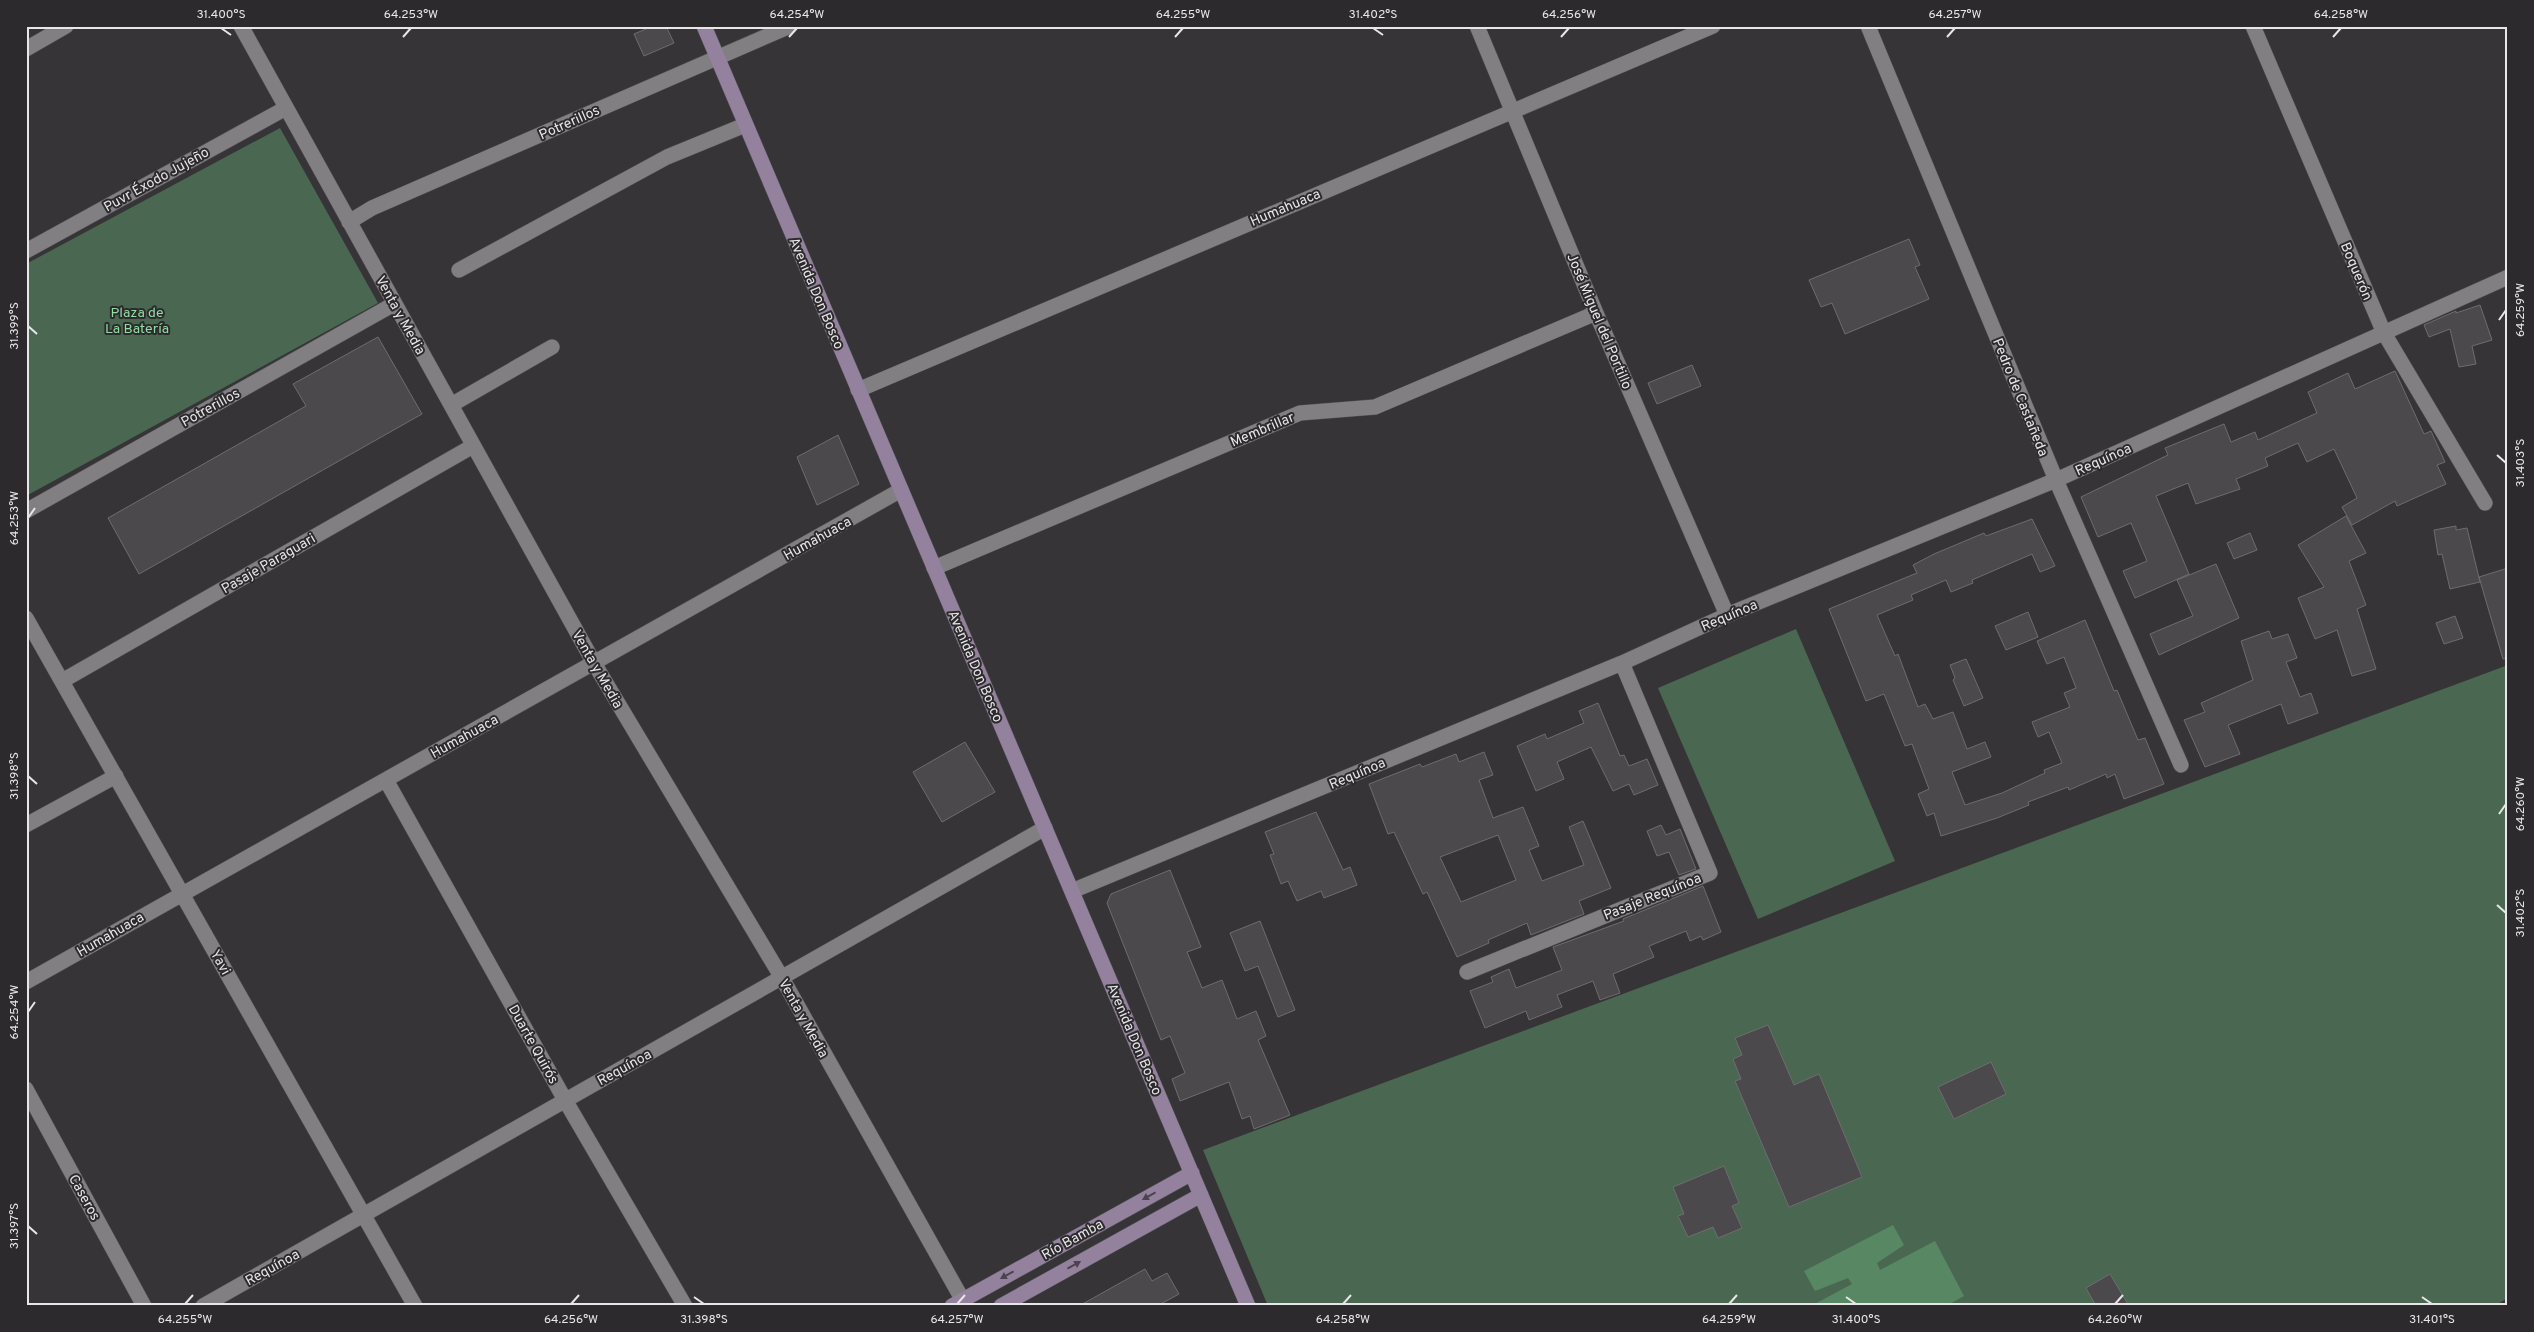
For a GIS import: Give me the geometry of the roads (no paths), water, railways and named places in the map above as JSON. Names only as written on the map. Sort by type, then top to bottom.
[{"type":"main road","name":"Avenida Don Bosco","points":[[704,26],[1248,1306]]},
{"type":"main road","name":"Río Bamba","points":[[960,1304],[1192,1172]]},
{"type":"main road","name":"Río Bamba","points":[[1000,1306],[1201,1195]]},
{"type":"street","name":"Venta y Media","points":[[241,26],[594,664],[782,978],[960,1304]]},
{"type":"street","name":"Potrerillos","points":[[349,222],[372,208],[790,26]]},
{"type":"street","name":"José Miguel del Portillo","points":[[1477,26],[1596,313],[1728,615]]},
{"type":"street","name":"Humahuaca","points":[[858,390],[1713,26]]},
{"type":"street","name":"Pedro de Castañeda","points":[[1868,26],[2056,480],[2181,765]]},
{"type":"street","name":"Boquerón","points":[[2253,26],[2384,332],[2485,503]]},
{"type":"street","points":[[26,49],[61,28]]},
{"type":"street","name":"Puvr Éxodo Jujeño","points":[[26,251],[286,108]]},
{"type":"street","points":[[459,270],[667,157],[745,125]]},
{"type":"street","name":"Requínoa","points":[[1072,891],[1622,664],[1728,615],[2056,480],[2508,277]]},
{"type":"street","name":"Potrerillos","points":[[26,511],[394,304]]},
{"type":"street","name":"Membrillar","points":[[934,568],[1300,413],[1375,407],[1596,313]]},
{"type":"street","points":[[450,405],[552,347]]},
{"type":"street","name":"Pasaje Paraguari","points":[[62,681],[473,446]]},
{"type":"street","name":"Humahuaca","points":[[26,982],[901,490]]},
{"type":"street","name":"Yavi","points":[[26,618],[414,1306]]},
{"type":"street","name":"Pasaje Requínoa","points":[[1467,972],[1710,873],[1622,664]]},
{"type":"street","points":[[26,825],[116,776]]},
{"type":"street","name":"Duarte Quirós","points":[[386,780],[565,1100],[685,1306]]},
{"type":"street","name":"Requínoa","points":[[203,1306],[1046,828]]},
{"type":"street","name":"Caseros","points":[[26,1089],[144,1306]]},
{"type":"park label","name":"Plaza de La Batería","points":[[137,320]]}]
